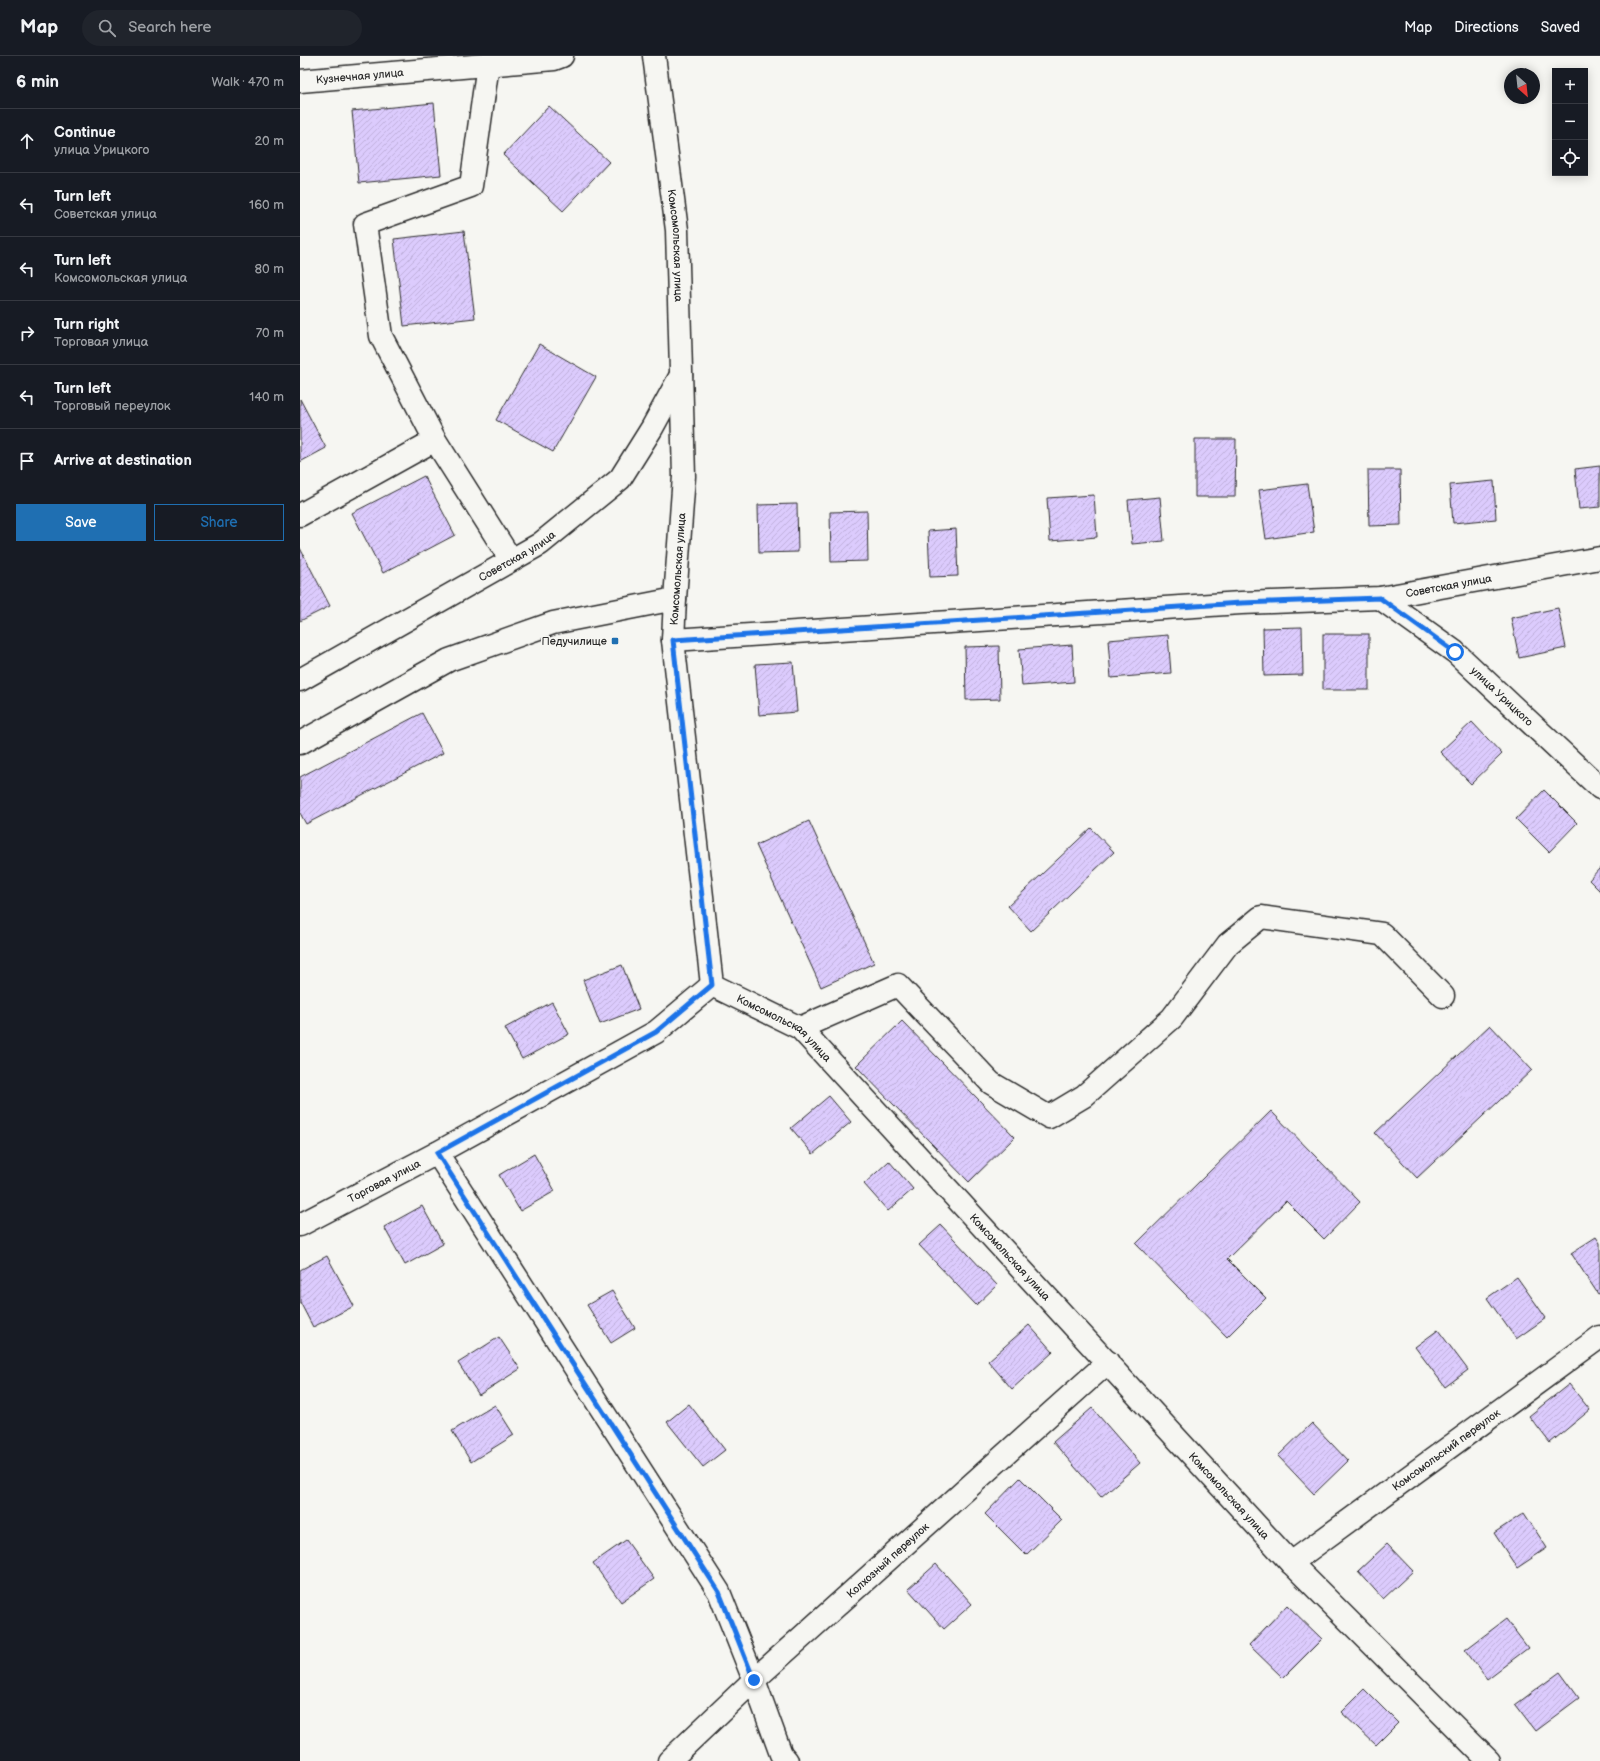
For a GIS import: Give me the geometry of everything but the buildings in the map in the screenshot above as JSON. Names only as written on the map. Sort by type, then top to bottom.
[{"type":"street","name":"Кузнечная улица","points":[[300,81],[554,59],[562,56]]},
{"type":"street","name":"Комсомольская улица","points":[[654,56],[677,230],[684,476],[674,598],[673,640],[712,985],[800,1028],[1291,1563],[1489,1761]]},
{"type":"street","points":[[488,64],[471,186],[365,224],[381,336],[435,440],[511,560]]},
{"type":"street","name":"Советская улица","points":[[300,680],[540,544],[620,479],[652,428],[681,374]]},
{"type":"street","points":[[300,515],[435,440]]},
{"type":"street","name":"Советская улица","points":[[673,640],[1241,603],[1380,598],[1600,558]]},
{"type":"street","points":[[300,743],[449,660],[553,623],[674,598]]},
{"type":"street","name":"улица Урицкого","points":[[1380,598],[1455,652],[1600,788]]},
{"type":"street","points":[[800,1028],[898,985],[991,1083],[1049,1117],[1084,1096],[1172,1018],[1228,944],[1260,918],[1382,934],[1443,996]]},
{"type":"street","name":"Торговая улица","points":[[300,1225],[437,1153],[656,1032],[712,985]]},
{"type":"street","points":[[437,1153],[719,1592],[754,1680],[781,1754],[787,1761]]},
{"type":"street","name":"Комсомольский переулок","points":[[1291,1563],[1600,1337]]},
{"type":"street","name":"Колхозный переулок","points":[[669,1761],[754,1680],[1108,1362]]},
{"type":"place","name":"Педучилище","points":[[615,641]]},
{"type":"route","points":[[754,1680],[719,1592],[437,1153],[656,1032],[712,985],[673,640],[1241,603],[1380,598],[1455,652]]}]
